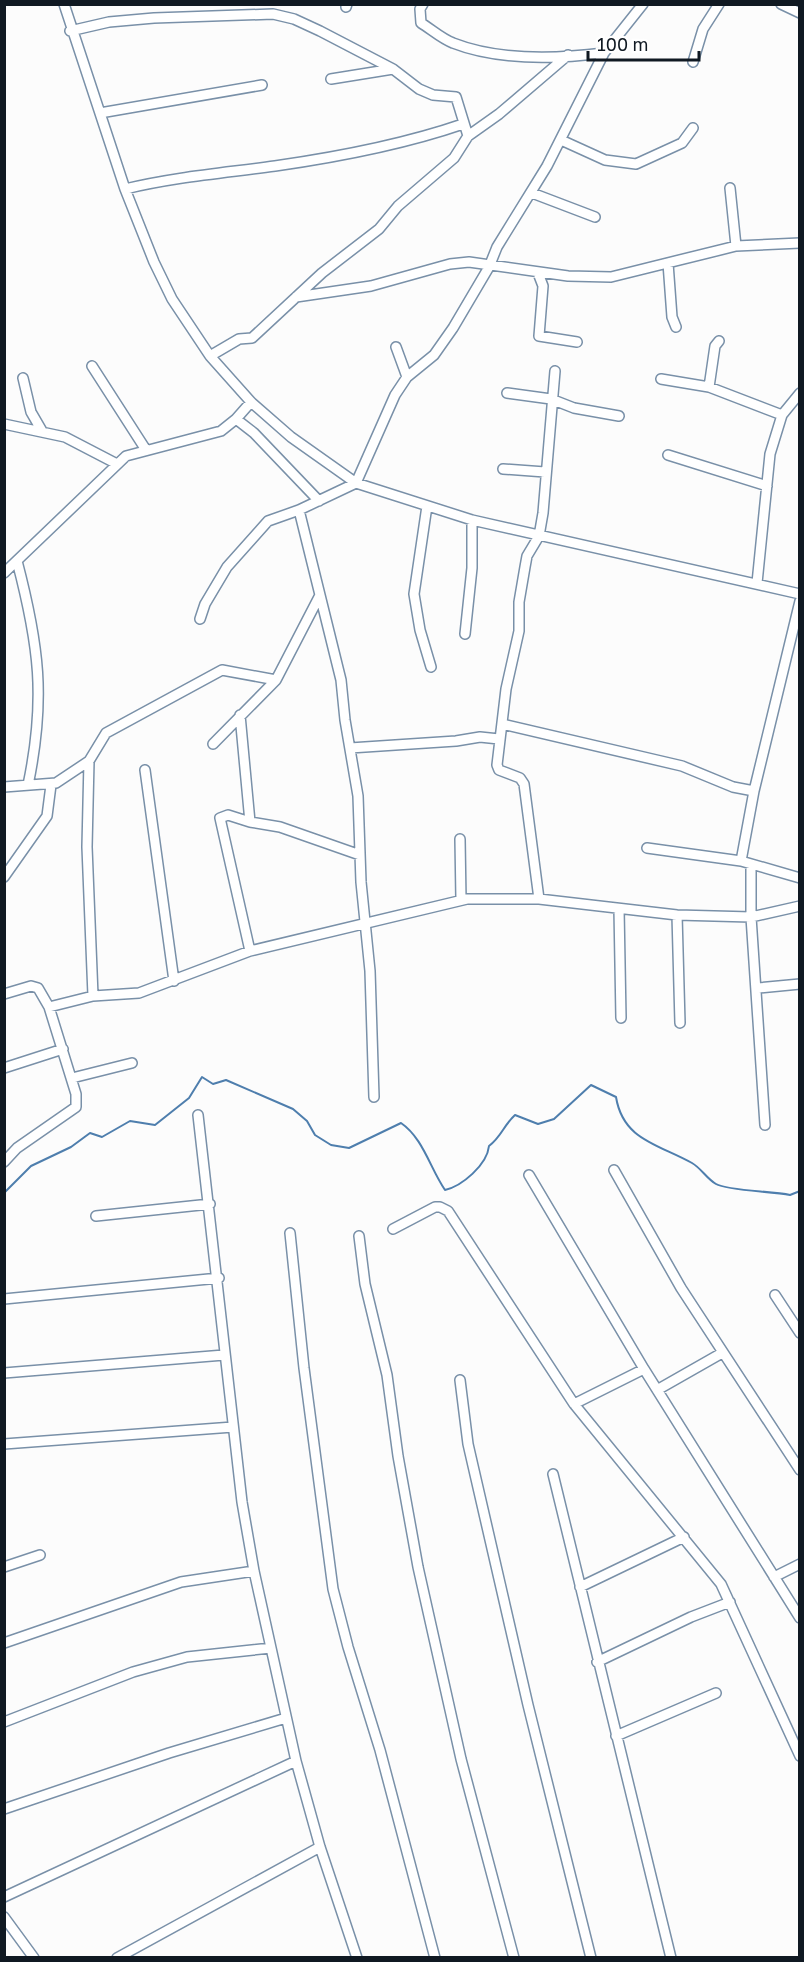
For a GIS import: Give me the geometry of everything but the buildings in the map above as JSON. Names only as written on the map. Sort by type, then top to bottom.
[{"type":"street","points":[[64,4],[70,31],[125,189],[154,262],[172,299],[210,356],[251,402],[291,437],[356,483],[419,505],[539,536],[800,594]]},
{"type":"street","points":[[423,4],[420,9],[421,23],[451,42],[493,55],[568,55],[604,52]]},
{"type":"street","points":[[201,619],[205,604],[227,567],[268,521],[299,510],[356,483],[386,414],[408,377],[434,355],[453,328],[489,267],[496,247],[531,194],[561,140],[604,52],[642,4]]},
{"type":"street","points":[[693,62],[703,29],[719,4]]},
{"type":"street","points":[[781,4],[800,14]]},
{"type":"street","points":[[70,31],[109,22],[255,8],[294,19],[393,69],[419,89],[433,95],[456,97],[461,107],[463,124],[468,136]]},
{"type":"street","points":[[210,356],[239,339],[252,338],[322,273],[379,229],[398,207],[454,158],[468,136],[499,114],[568,55]]},
{"type":"street","points":[[332,79],[393,69]]},
{"type":"street","points":[[100,113],[262,86]]},
{"type":"street","points":[[125,189],[162,180],[277,166],[394,146],[463,124]]},
{"type":"street","points":[[561,140],[605,160],[636,164],[682,143],[693,128]]},
{"type":"street","points":[[730,188],[736,246]]},
{"type":"street","points":[[531,194],[595,217]]},
{"type":"street","points":[[296,297],[371,286],[450,264],[469,262],[538,273],[611,277],[736,246],[800,243]]},
{"type":"street","points":[[668,263],[672,317],[676,327]]},
{"type":"street","points":[[538,273],[543,286],[539,336],[577,342]]},
{"type":"street","points":[[709,387],[715,346],[719,341]]},
{"type":"street","points":[[396,347],[408,377]]},
{"type":"street","points":[[92,366],[146,450]]},
{"type":"street","points":[[539,899],[524,784],[520,778],[497,767],[506,689],[519,631],[519,602],[527,556],[539,536],[555,371]]},
{"type":"street","points":[[23,378],[31,412],[42,431]]},
{"type":"street","points":[[661,379],[709,387],[782,415]]},
{"type":"street","points":[[507,393],[551,399],[574,408],[619,416]]},
{"type":"street","points":[[757,583],[770,454],[782,415],[800,393]]},
{"type":"street","points":[[6,569],[126,456],[221,430],[236,419],[251,402]]},
{"type":"street","points":[[236,419],[254,434],[319,501]]},
{"type":"street","points":[[4,424],[64,436],[117,464]]},
{"type":"street","points":[[668,455],[767,486]]},
{"type":"street","points":[[503,469],[545,472]]},
{"type":"street","points":[[427,506],[414,594],[420,630],[431,667]]},
{"type":"street","points":[[299,510],[341,680],[358,796],[360,855],[370,971],[374,1097]]},
{"type":"street","points":[[465,634],[472,568],[472,520]]},
{"type":"street","points":[[17,561],[31,619],[39,683],[40,708],[28,785]]},
{"type":"street","points":[[213,744],[276,680],[320,595]]},
{"type":"street","points":[[741,861],[754,791],[800,601]]},
{"type":"street","points":[[4,787],[51,785],[89,761],[106,733],[218,672],[227,670],[276,680]]},
{"type":"street","points":[[240,715],[250,822]]},
{"type":"street","points":[[502,724],[682,766],[733,787],[754,791]]},
{"type":"street","points":[[350,748],[456,741],[475,737],[499,739]]},
{"type":"street","points":[[89,761],[87,859],[93,996]]},
{"type":"street","points":[[145,770],[174,981]]},
{"type":"street","points":[[4,877],[47,816],[51,785]]},
{"type":"street","points":[[250,951],[220,818],[228,815],[291,830],[360,855]]},
{"type":"street","points":[[460,840],[461,900]]},
{"type":"street","points":[[648,848],[741,861],[751,866],[800,878]]},
{"type":"street","points":[[751,866],[751,917],[758,988],[765,1125]]},
{"type":"street","points":[[50,1007],[93,996],[139,993],[250,951],[461,900],[539,899],[677,915],[751,917],[800,906]]},
{"type":"street","points":[[620,909],[621,1018]]},
{"type":"street","points":[[677,915],[680,1023]]},
{"type":"street","points":[[758,988],[800,984]]},
{"type":"street","points":[[4,994],[31,986],[38,988],[50,1007],[76,1094],[76,1107],[18,1148],[4,1162]]},
{"type":"street","points":[[4,1068],[63,1049]]},
{"type":"street","points":[[72,1078],[132,1063]]},
{"type":"street","points":[[198,1115],[219,1278],[224,1355],[242,1502],[254,1571],[296,1761],[320,1847],[357,1958]]},
{"type":"street","points":[[614,1170],[651,1239],[722,1353],[796,1456],[800,1470]]},
{"type":"street","points":[[529,1175],[644,1369],[800,1618]]},
{"type":"street","points":[[96,1216],[210,1204]]},
{"type":"street","points":[[393,1229],[435,1207],[445,1208],[574,1404],[722,1584],[800,1756]]},
{"type":"street","points":[[290,1233],[304,1368],[333,1589],[348,1647],[383,1760],[435,1958]]},
{"type":"street","points":[[359,1236],[365,1284],[387,1375],[398,1456],[418,1567],[461,1759],[514,1958]]},
{"type":"street","points":[[4,1299],[219,1278]]},
{"type":"street","points":[[775,1295],[800,1333]]},
{"type":"street","points":[[657,1390],[722,1353]]},
{"type":"street","points":[[4,1373],[224,1355]]},
{"type":"street","points":[[574,1404],[644,1369]]},
{"type":"street","points":[[460,1380],[468,1444],[528,1705],[591,1958]]},
{"type":"street","points":[[4,1444],[233,1427]]},
{"type":"street","points":[[553,1474],[670,1958]]},
{"type":"street","points":[[580,1587],[684,1538]]},
{"type":"street","points":[[4,1567],[40,1555]]},
{"type":"street","points":[[774,1577],[800,1564]]},
{"type":"street","points":[[4,1643],[181,1582],[254,1571]]},
{"type":"street","points":[[597,1662],[691,1617],[730,1602]]},
{"type":"street","points":[[4,1722],[133,1672],[188,1658],[271,1648]]},
{"type":"street","points":[[616,1736],[716,1693]]},
{"type":"street","points":[[4,1809],[169,1753],[286,1718]]},
{"type":"street","points":[[4,1897],[107,1851],[233,1788],[296,1761]]},
{"type":"street","points":[[117,1958],[320,1847]]},
{"type":"street","points":[[4,1917],[34,1958]]},
{"type":"waterway","points":[[4,1193],[31,1166],[71,1147],[90,1133],[102,1137],[130,1121],[155,1125],[189,1098],[202,1077],[213,1084],[226,1080],[293,1109],[307,1121],[315,1135],[331,1145],[349,1148],[401,1123],[409,1129],[421,1145],[445,1190],[473,1174],[484,1160],[489,1146],[515,1115],[538,1124],[554,1119],[591,1085],[616,1097],[626,1123],[634,1132],[692,1163],[716,1184],[730,1188],[790,1195],[800,1191]]}]
